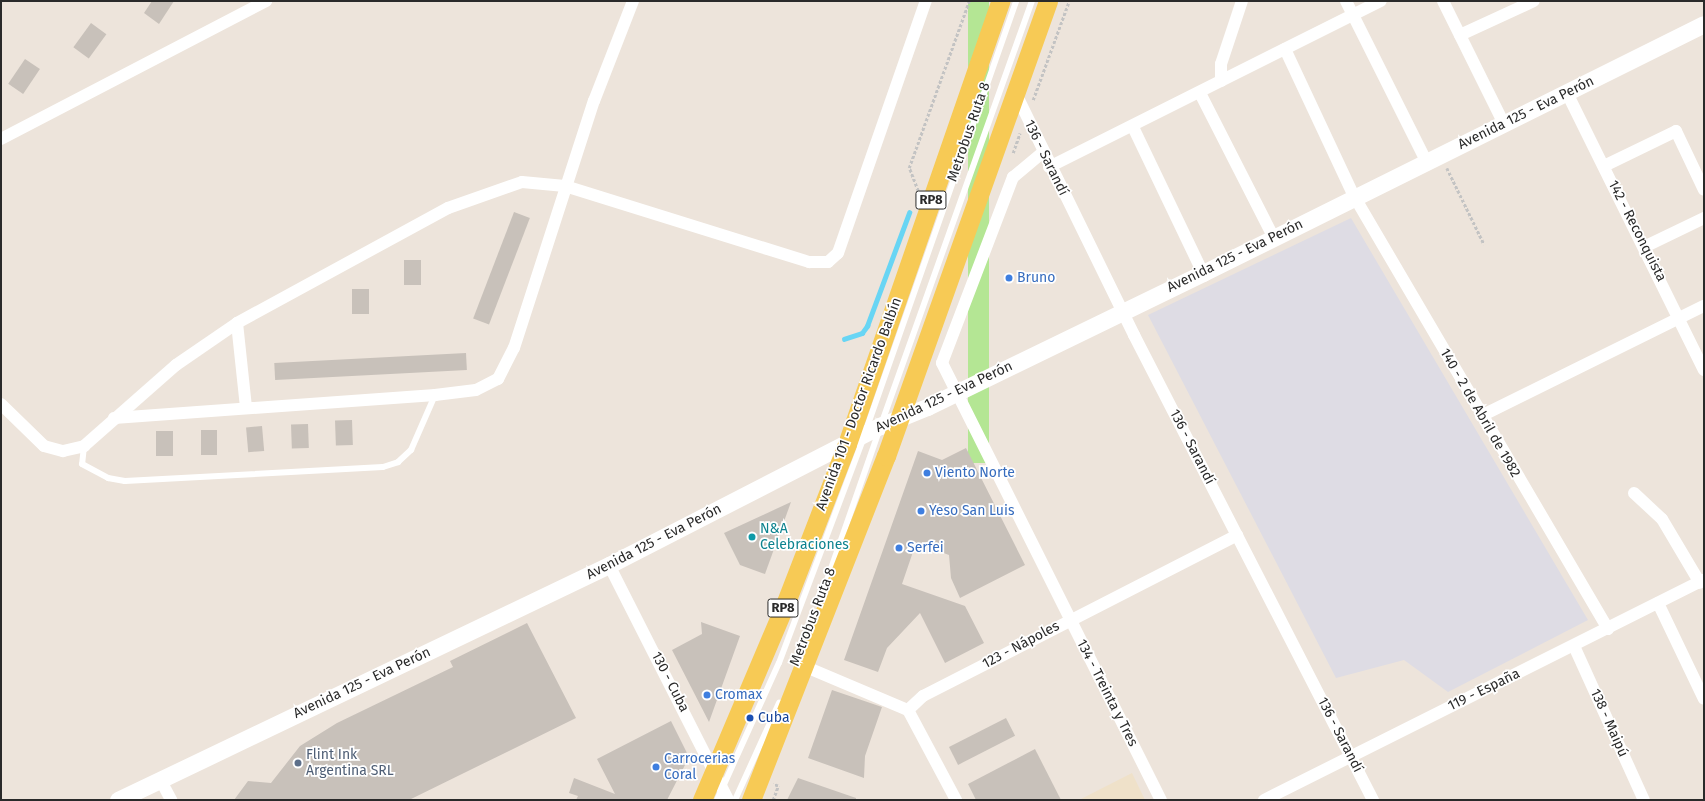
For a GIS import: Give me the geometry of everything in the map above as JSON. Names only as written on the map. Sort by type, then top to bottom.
[{"type":"main road","name":"Avenida 101 - Doctor Ricardo Balbín","points":[[702,800],[846,444],[1000,1]]},
{"type":"main road","points":[[751,800],[798,671],[900,417],[1048,1]]},
{"type":"street","points":[[1,139],[266,1]]},
{"type":"street","points":[[114,418],[246,407],[435,395],[476,390],[489,386],[504,372],[599,87],[633,1]]},
{"type":"street","points":[[1,404],[44,446],[67,451],[84,446],[176,364],[237,323],[448,208],[522,182],[565,186],[809,262],[828,262],[838,253],[926,1]]},
{"type":"street","points":[[1222,81],[1221,64],[1242,1]]},
{"type":"street","points":[[1346,1],[1434,158]]},
{"type":"street","points":[[1049,167],[1133,127],[1381,1]]},
{"type":"street","points":[[1443,1],[1504,124]]},
{"type":"street","points":[[1460,35],[1534,1]]},
{"type":"street","name":"Avenida 125 - Eva Perón","points":[[118,800],[609,565],[864,436],[880,426],[956,393],[1124,310],[1203,273],[1354,196],[1504,124],[1704,24]]},
{"type":"street","name":"140 - 2 de Abril de 1982","points":[[1285,49],[1354,196],[1481,416],[1608,629]]},
{"type":"street","name":"136 - Sarandí","points":[[1015,92],[1049,167],[1124,310],[1373,800]]},
{"type":"street","points":[[1200,93],[1274,238]]},
{"type":"street","name":"142 - Reconquista","points":[[1567,93],[1680,317],[1704,370]]},
{"type":"street","points":[[1133,127],[1203,273]]},
{"type":"street","points":[[1604,166],[1676,131],[1704,190]]},
{"type":"street","name":"134 - Treinta y Tres","points":[[1042,153],[1013,177],[945,352],[943,370],[1161,800]]},
{"type":"street","points":[[1644,247],[1704,218]]},
{"type":"street","points":[[1481,416],[1704,306]]},
{"type":"street","points":[[237,323],[246,407]]},
{"type":"street","points":[[1634,494],[1662,519],[1702,582]]},
{"type":"street","name":"123 - Nápoles","points":[[908,710],[923,696],[1237,535]]},
{"type":"street","name":"130 - Cuba","points":[[609,565],[715,770],[728,800]]},
{"type":"street","name":"119 - España","points":[[1264,800],[1702,582]]},
{"type":"street","points":[[1658,603],[1704,699]]},
{"type":"street","name":"138 - Maipú","points":[[1574,646],[1644,800]]},
{"type":"street","points":[[798,671],[908,710],[956,800]]},
{"type":"street","points":[[160,779],[171,800]]},
{"type":"lane","name":"Metrobus Ruta 8","points":[[717,800],[779,664],[864,436],[1016,1]]},
{"type":"lane","name":"Metrobus Ruta 8","points":[[823,592],[880,426],[1032,1]]},
{"type":"lane","points":[[84,446],[82,464],[108,478],[126,481],[383,467],[398,462],[411,450],[435,395]]},
{"type":"lane","name":"Metrobus Ruta 8","points":[[798,671],[820,600]]},
{"type":"lane","points":[[735,800],[782,695]]},
{"type":"path","points":[[1434,158],[1484,244]]},
{"type":"shaded area","points":[[1351,218],[1588,620],[1448,692],[1404,660],[1336,678],[1148,315]]},
{"type":"shaded area","points":[[1132,773],[1145,800],[1079,800]]},
{"type":"green space","points":[[968,1],[989,1],[989,463],[968,463]]},
{"type":"building","points":[[152,1],[174,1],[159,24],[144,13]]},
{"type":"building","points":[[91,23],[106,34],[89,58],[73,47]]},
{"type":"building","points":[[25,59],[40,69],[23,94],[8,84]]},
{"type":"building","points":[[514,212],[530,218],[489,325],[473,318]]},
{"type":"building","points":[[404,260],[421,260],[421,285],[404,285]]},
{"type":"building","points":[[352,289],[369,289],[369,314],[352,314]]},
{"type":"building","points":[[466,353],[467,370],[275,380],[274,363]]},
{"type":"building","points":[[352,420],[353,445],[336,446],[335,421]]},
{"type":"building","points":[[308,424],[309,448],[292,449],[291,425]]},
{"type":"building","points":[[262,426],[264,451],[248,452],[246,427]]},
{"type":"building","points":[[201,430],[217,430],[217,455],[201,455]]},
{"type":"building","points":[[156,431],[173,431],[173,456],[156,456]]},
{"type":"building","points":[[966,448],[1025,565],[960,598],[951,578],[949,555],[916,543],[902,584],[965,606],[984,643],[945,663],[920,613],[887,648],[878,672],[844,660],[918,451],[942,460]]},
{"type":"building","name":"N&A Celebraciones","points":[[791,502],[765,574],[740,565],[724,533]]},
{"type":"building","points":[[701,622],[740,636],[709,722],[672,650],[702,634]]},
{"type":"building","points":[[527,623],[576,718],[409,800],[234,800],[248,781],[271,783],[300,746],[337,723],[453,667],[450,661]]},
{"type":"building","points":[[832,690],[882,707],[865,756],[864,778],[808,758]]},
{"type":"building","points":[[1006,718],[1015,736],[958,765],[949,747]]},
{"type":"building","points":[[671,721],[687,753],[686,763],[667,800],[576,800],[578,796],[569,793],[574,778],[615,794],[597,759]]},
{"type":"building","points":[[1035,749],[1061,800],[976,800],[968,784]]},
{"type":"building","points":[[798,778],[856,798],[856,800],[787,800]]},
{"type":"waterway","points":[[844,339],[862,333],[867,326],[909,213]]},
{"type":"place","name":"Bruno","points":[[1009,278]]},
{"type":"place","name":"Viento Norte","points":[[927,473]]},
{"type":"place","name":"Yeso San Luis","points":[[921,511]]},
{"type":"place","name":"N&A Celebraciones","points":[[752,537]]},
{"type":"place","name":"Serfei","points":[[899,548]]},
{"type":"place","name":"Cromax","points":[[707,695]]},
{"type":"place","name":"Cuba","points":[[750,718]]},
{"type":"place","name":"Flint Ink Argentina SRL","points":[[298,763]]},
{"type":"place","name":"Carrocerias Coral","points":[[656,767]]}]
